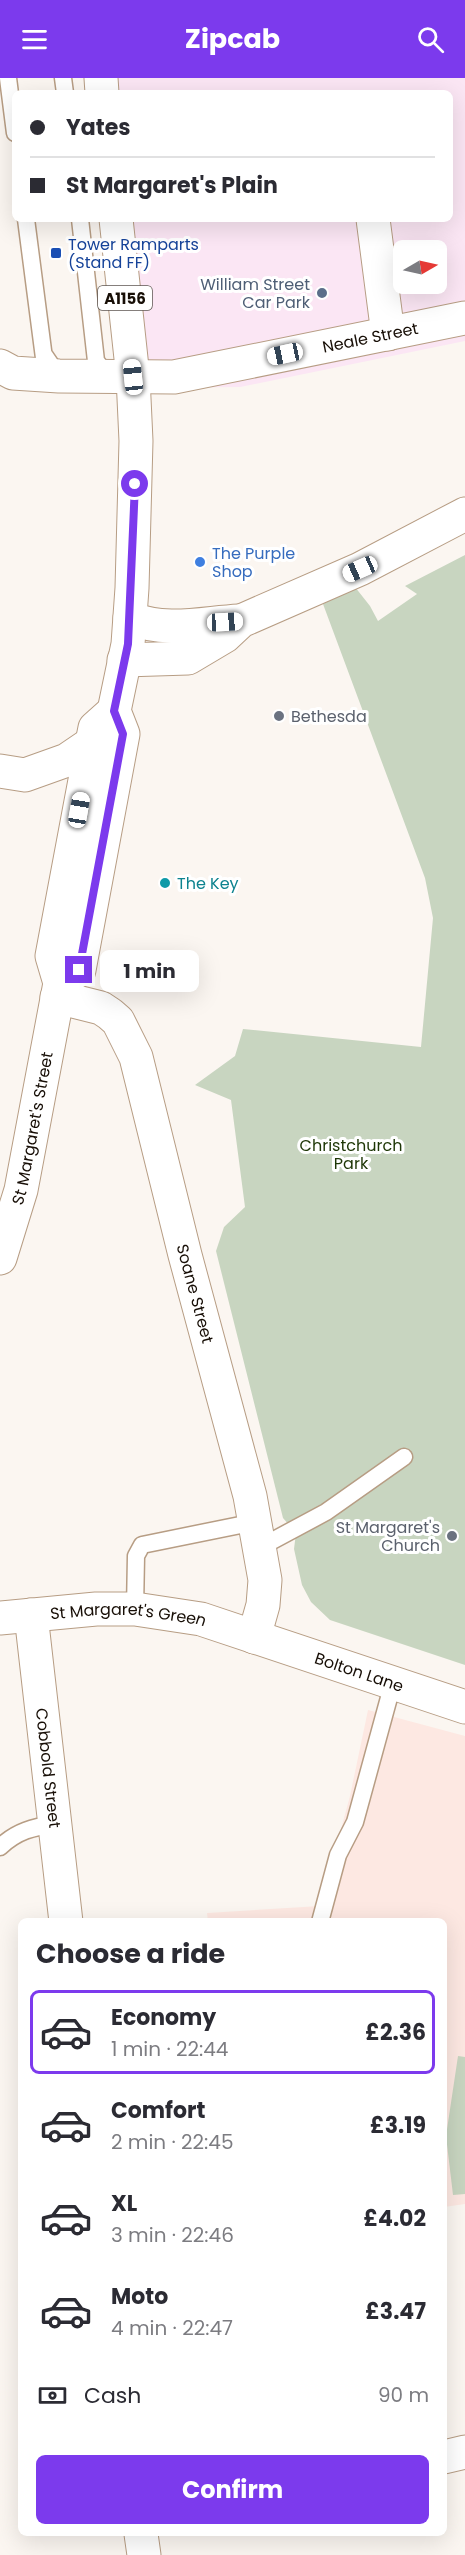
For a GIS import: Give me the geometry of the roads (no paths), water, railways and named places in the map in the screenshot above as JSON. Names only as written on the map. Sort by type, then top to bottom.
[{"type":"main road","name":"A1156","points":[[58,990],[79,970],[123,734],[114,711],[127,641],[136,441],[120,376],[116,222]]},
{"type":"main road","points":[[373,222],[388,334]]},
{"type":"main road","name":"Neale Street","points":[[0,366],[13,373],[58,376],[174,377],[465,318]]},
{"type":"main road","points":[[127,641],[153,624],[182,627],[241,621],[360,569],[465,514]]},
{"type":"main road","points":[[127,641],[188,658],[225,636],[241,621]]},
{"type":"main road","points":[[58,990],[52,956],[95,728],[114,711]]},
{"type":"main road","points":[[0,771],[25,775],[67,760],[92,743]]},
{"type":"main road","name":"St Margaret's Street","points":[[0,1258],[21,1190],[58,990]]},
{"type":"main road","name":"Soane Street","points":[[58,990],[110,1014],[118,1021],[136,1057],[257,1535],[265,1580],[263,1605],[254,1636]]},
{"type":"main road","name":"St Margaret's Green","points":[[16,1616],[96,1609],[135,1610],[201,1619],[254,1636]]},
{"type":"main road","name":"Cobbold Street","points":[[16,1616],[56,1824],[66,1918]]},
{"type":"main road","name":"Bolton Lane","points":[[254,1636],[465,1707]]},
{"type":"main road","points":[[447,2456],[465,2452]]},
{"type":"main road","points":[[141,2536],[144,2555]]},
{"type":"lane","points":[[8,78],[12,109]]},
{"type":"lane","points":[[26,222],[44,358],[45,356],[58,376]]},
{"type":"lane","points":[[80,222],[96,361],[120,376]]},
{"type":"lane","points":[[135,1610],[136,1556],[142,1545],[257,1535],[326,1512],[404,1457]]},
{"type":"lane","points":[[321,1918],[338,1855],[355,1822],[393,1683]]},
{"type":"lane","points":[[0,1847],[12,1835],[30,1828],[56,1824]]},
{"type":"place","name":"Tower Ramparts (Stand FF)","points":[[56,253]]},
{"type":"place","name":"William Street Car Park","points":[[322,293]]},
{"type":"place","name":"The Purple Shop","points":[[200,562]]},
{"type":"place","name":"Bethesda","points":[[279,716]]},
{"type":"place","name":"The Key","points":[[165,883]]},
{"type":"place","name":"St Margaret's Church","points":[[452,1536]]},
{"type":"park label","name":"Christchurch Park","points":[[351,1154]]}]
